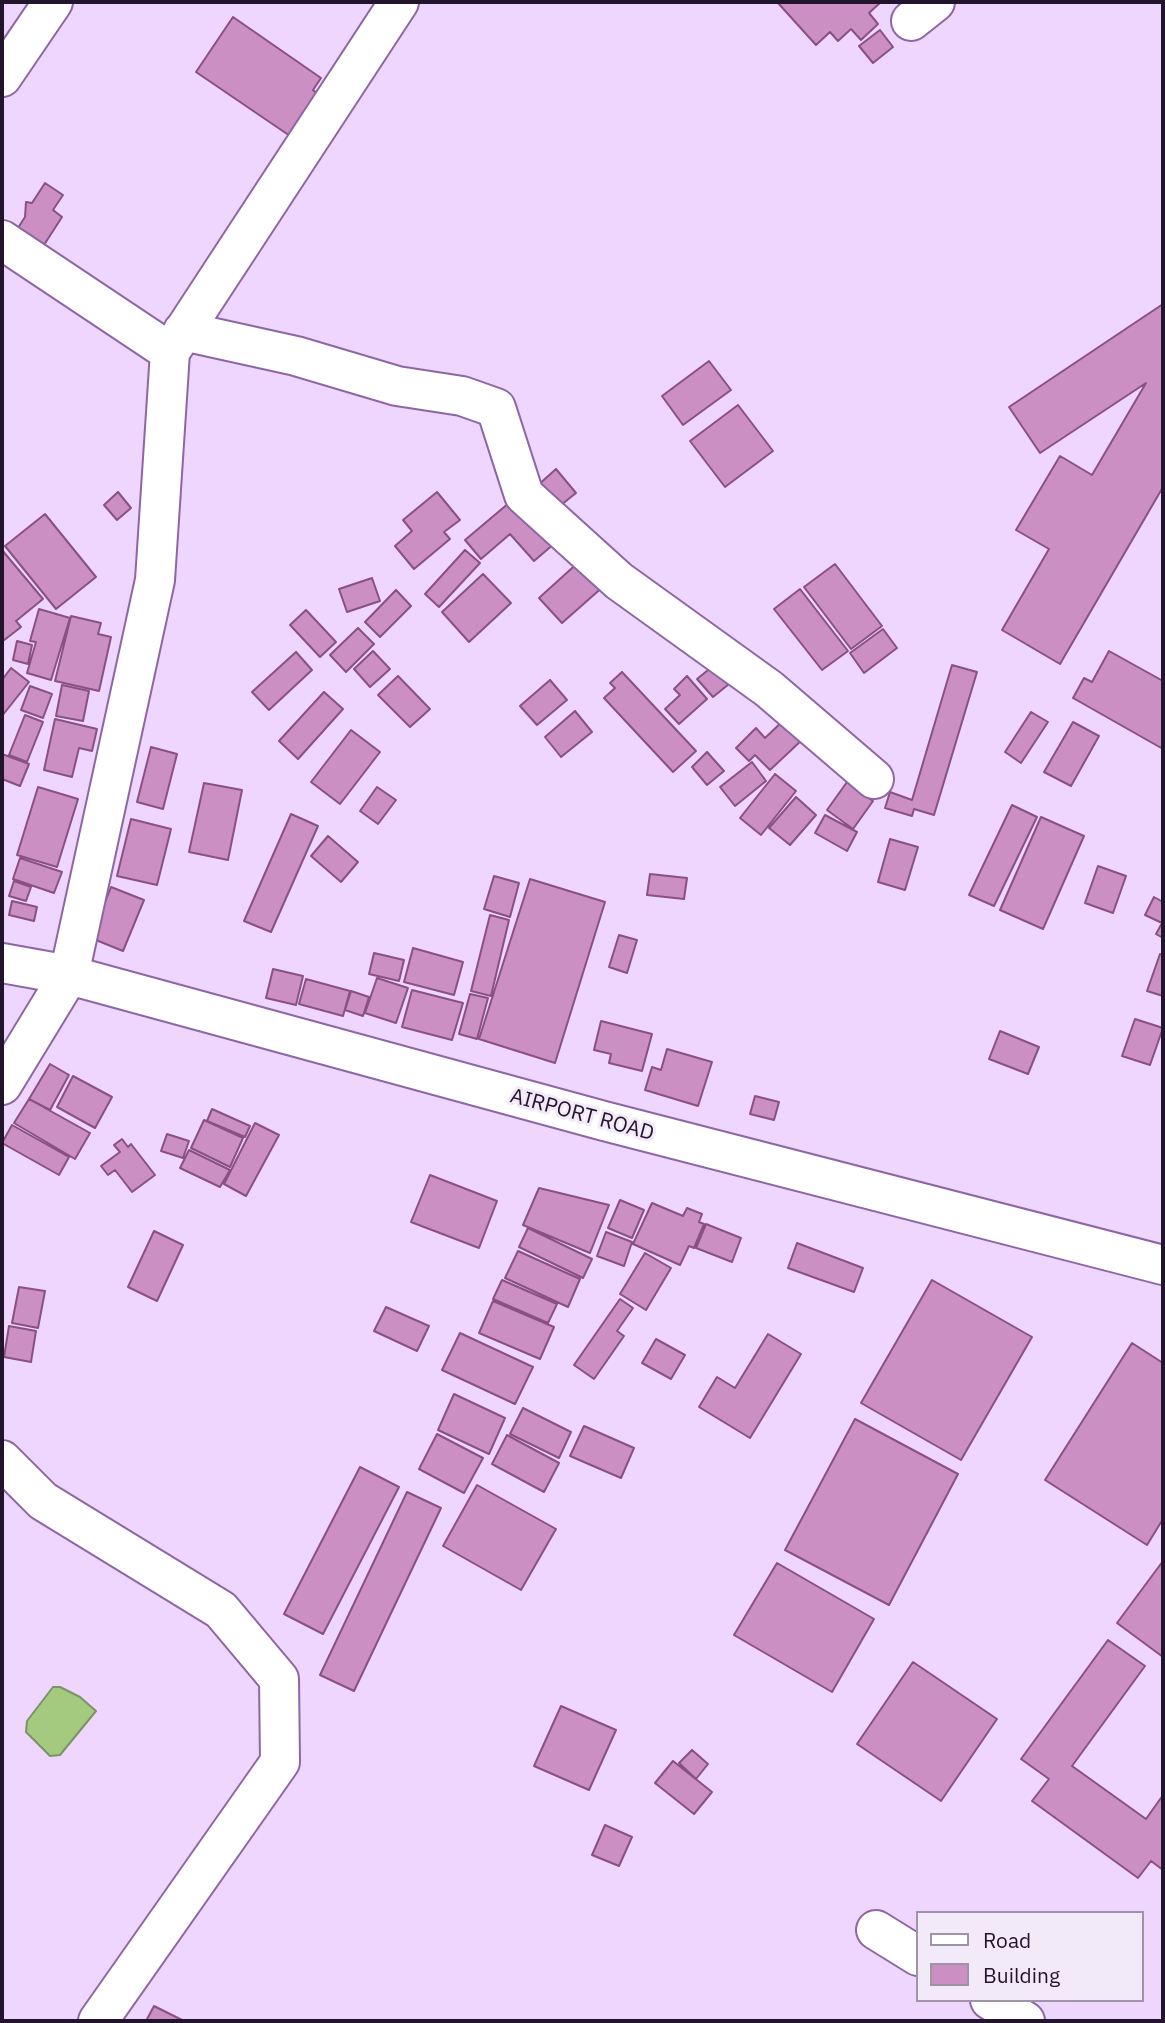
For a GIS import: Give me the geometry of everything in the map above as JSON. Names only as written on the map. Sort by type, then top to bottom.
[{"type":"street","points":[[2,77],[53,2]]},
{"type":"street","points":[[2,1085],[69,975],[155,580],[177,342],[399,2]]},
{"type":"street","points":[[2,240],[177,342],[296,356],[397,386],[462,396],[496,408],[524,495],[619,581],[769,689],[874,779]]},
{"type":"street","name":"AIRPORT ROAD","points":[[2,963],[69,975],[604,1121],[1163,1265]]},
{"type":"street","points":[[2,1460],[43,1501],[221,1610],[279,1679],[280,1762],[97,2021]]},
{"type":"street","points":[[876,1930],[916,1955]]},
{"type":"street","points":[[993,2002],[1025,2021]]},
{"type":"shaded area","points":[[53,1687],[60,1687],[80,1697],[96,1711],[60,1755],[50,1756],[26,1732],[27,1721]]},
{"type":"building","points":[[881,2],[869,13],[878,24],[861,40],[851,29],[838,41],[830,32],[816,45],[778,3]]},
{"type":"building","points":[[233,17],[321,78],[313,90],[322,97],[293,138],[196,72]]},
{"type":"building","points":[[880,30],[893,47],[873,63],[859,46]]},
{"type":"building","points":[[45,183],[63,195],[53,210],[62,217],[42,248],[16,231],[25,217],[26,202],[32,203]]},
{"type":"building","points":[[1163,304],[1163,487],[1060,664],[1002,630],[1049,549],[1016,530],[1060,456],[1092,475],[1146,383],[1040,453],[1009,407]]},
{"type":"building","points":[[709,361],[731,390],[683,425],[662,396]]},
{"type":"building","points":[[738,405],[773,451],[725,487],[690,441]]},
{"type":"building","points":[[556,469],[576,493],[556,509],[537,486]]},
{"type":"building","points":[[118,492],[131,508],[117,520],[104,505]]},
{"type":"building","points":[[437,492],[460,520],[444,532],[450,539],[414,569],[395,546],[412,531],[403,520]]},
{"type":"building","points":[[516,497],[555,543],[534,561],[510,534],[481,559],[465,540]]},
{"type":"building","points":[[45,514],[96,577],[56,609],[5,546]]},
{"type":"building","points":[[2,550],[43,599],[16,621],[21,627],[3,641]]},
{"type":"building","points":[[465,550],[480,563],[439,607],[425,594]]},
{"type":"building","points":[[582,559],[605,585],[562,623],[539,598]]},
{"type":"building","points":[[835,564],[882,626],[851,649],[804,587]]},
{"type":"building","points":[[483,574],[511,603],[469,642],[442,612]]},
{"type":"building","points":[[372,578],[380,601],[347,612],[339,589]]},
{"type":"building","points":[[800,589],[848,651],[822,670],[774,609]]},
{"type":"building","points":[[396,590],[411,606],[380,637],[365,622]]},
{"type":"building","points":[[39,609],[70,618],[51,680],[27,673],[36,642],[30,641]]},
{"type":"building","points":[[306,610],[336,642],[320,657],[290,625]]},
{"type":"building","points":[[71,616],[101,623],[98,634],[111,637],[99,691],[55,681]]},
{"type":"building","points":[[358,628],[374,644],[346,672],[330,655]]},
{"type":"building","points":[[883,629],[897,648],[864,673],[850,653]]},
{"type":"building","points":[[17,641],[32,645],[28,664],[13,660]]},
{"type":"building","points":[[373,651],[390,669],[370,687],[354,669]]},
{"type":"building","points":[[1109,651],[1163,681],[1163,749],[1073,698],[1084,678],[1092,682]]},
{"type":"building","points":[[296,652],[312,670],[269,710],[252,692]]},
{"type":"building","points":[[952,665],[977,672],[934,815],[914,809],[912,816],[885,808],[890,792],[912,800]]},
{"type":"building","points":[[713,666],[729,684],[713,697],[697,679]]},
{"type":"building","points":[[11,668],[29,682],[2,716],[2,680]]},
{"type":"building","points":[[622,672],[696,751],[673,772],[604,698],[615,688],[610,683]]},
{"type":"building","points":[[398,676],[430,709],[410,727],[378,695]]},
{"type":"building","points":[[687,676],[707,699],[679,724],[665,709],[680,695],[674,689]]},
{"type":"building","points":[[550,680],[567,700],[537,725],[520,706]]},
{"type":"building","points":[[62,685],[89,691],[83,721],[56,716]]},
{"type":"building","points":[[30,686],[52,694],[43,718],[21,710]]},
{"type":"building","points":[[324,692],[343,709],[298,759],[279,741]]},
{"type":"building","points":[[575,711],[592,732],[561,757],[545,737]]},
{"type":"building","points":[[1031,712],[1048,722],[1021,763],[1005,752]]},
{"type":"building","points":[[25,715],[43,722],[27,762],[9,755]]},
{"type":"building","points":[[786,718],[804,738],[770,770],[755,755],[749,761],[736,748],[756,728],[765,738]]},
{"type":"building","points":[[55,719],[97,729],[92,751],[79,748],[72,777],[44,770]]},
{"type":"building","points":[[1073,722],[1099,736],[1071,786],[1044,772]]},
{"type":"building","points":[[351,730],[380,752],[340,804],[311,782]]},
{"type":"building","points":[[151,747],[177,754],[163,809],[137,802]]},
{"type":"building","points":[[707,752],[724,771],[707,785],[692,767]]},
{"type":"building","points":[[2,754],[29,764],[20,786],[2,779]]},
{"type":"building","points":[[752,762],[766,781],[735,806],[720,787]]},
{"type":"building","points":[[775,774],[796,791],[761,835],[740,818]]},
{"type":"building","points":[[847,782],[873,801],[853,829],[827,810]]},
{"type":"building","points":[[204,783],[242,790],[228,860],[189,852]]},
{"type":"building","points":[[38,787],[78,799],[57,867],[17,855]]},
{"type":"building","points":[[377,787],[396,800],[378,824],[360,811]]},
{"type":"building","points":[[796,797],[816,815],[790,845],[769,828]]},
{"type":"building","points":[[1012,805],[1037,817],[994,906],[969,895]]},
{"type":"building","points":[[291,814],[318,826],[271,932],[244,921]]},
{"type":"building","points":[[825,815],[857,832],[847,851],[815,833]]},
{"type":"building","points":[[1041,817],[1084,836],[1043,929],[1000,910]]},
{"type":"building","points":[[131,819],[171,829],[157,885],[117,876]]},
{"type":"building","points":[[328,836],[358,862],[341,882],[311,856]]},
{"type":"building","points":[[890,839],[918,847],[905,890],[878,882]]},
{"type":"building","points":[[20,858],[62,872],[54,893],[13,879]]},
{"type":"building","points":[[1098,866],[1126,876],[1113,913],[1085,903]]},
{"type":"building","points":[[650,874],[687,878],[684,899],[647,895]]},
{"type":"building","points":[[494,876],[519,883],[510,917],[484,909]]},
{"type":"building","points":[[530,879],[605,902],[555,1063],[479,1039]]},
{"type":"building","points":[[14,881],[31,887],[26,901],[9,896]]},
{"type":"building","points":[[111,887],[144,900],[123,951],[91,938]]},
{"type":"building","points":[[1154,897],[1163,902],[1163,938],[1156,934],[1162,923],[1145,915]]},
{"type":"building","points":[[12,901],[37,907],[34,921],[9,915]]},
{"type":"building","points":[[490,915],[509,920],[491,996],[471,991]]},
{"type":"building","points":[[619,935],[637,940],[627,973],[609,967]]},
{"type":"building","points":[[413,948],[463,962],[454,995],[404,982]]},
{"type":"building","points":[[374,953],[404,960],[399,981],[369,974]]},
{"type":"building","points":[[1160,954],[1163,955],[1163,996],[1147,991]]},
{"type":"building","points":[[273,969],[303,976],[296,1005],[266,998]]},
{"type":"building","points":[[377,978],[408,988],[396,1023],[365,1013]]},
{"type":"building","points":[[306,979],[350,991],[343,1016],[299,1004]]},
{"type":"building","points":[[412,990],[463,1003],[452,1040],[402,1027]]},
{"type":"building","points":[[351,991],[369,997],[363,1016],[345,1010]]},
{"type":"building","points":[[470,994],[488,998],[477,1039],[459,1034]]},
{"type":"building","points":[[1135,1019],[1163,1028],[1150,1065],[1122,1056]]},
{"type":"building","points":[[601,1021],[652,1034],[642,1071],[609,1063],[611,1054],[594,1050]]},
{"type":"building","points":[[1000,1031],[1039,1047],[1028,1074],[989,1059]]},
{"type":"building","points":[[667,1049],[712,1062],[698,1106],[645,1090],[652,1067],[661,1070]]},
{"type":"building","points":[[50,1064],[69,1075],[50,1110],[29,1099]]},
{"type":"building","points":[[73,1076],[112,1097],[95,1128],[57,1107]]},
{"type":"building","points":[[755,1096],[779,1102],[774,1120],[750,1114]]},
{"type":"building","points":[[29,1099],[90,1133],[75,1159],[14,1123]]},
{"type":"building","points":[[212,1109],[250,1126],[245,1137],[207,1121]]},
{"type":"building","points":[[204,1120],[243,1138],[230,1167],[191,1148]]},
{"type":"building","points":[[255,1123],[279,1135],[246,1196],[224,1184]]},
{"type":"building","points":[[12,1125],[69,1157],[59,1175],[2,1143]]},
{"type":"building","points":[[167,1134],[189,1141],[183,1158],[161,1151]]},
{"type":"building","points":[[122,1139],[128,1147],[131,1144],[155,1175],[132,1192],[115,1170],[108,1175],[101,1166],[120,1152],[114,1145]]},
{"type":"building","points":[[189,1150],[230,1170],[220,1187],[180,1168]]},
{"type":"building","points":[[430,1175],[497,1201],[479,1248],[411,1222]]},
{"type":"building","points":[[539,1188],[609,1205],[590,1253],[523,1225]]},
{"type":"building","points":[[620,1200],[644,1210],[632,1238],[608,1228]]},
{"type":"building","points":[[652,1203],[683,1216],[687,1208],[702,1214],[699,1222],[704,1224],[694,1248],[689,1246],[680,1265],[633,1244]]},
{"type":"building","points":[[706,1224],[741,1238],[732,1262],[696,1248]]},
{"type":"building","points":[[528,1228],[592,1259],[583,1278],[519,1247]]},
{"type":"building","points":[[154,1231],[183,1245],[157,1301],[128,1287]]},
{"type":"building","points":[[606,1232],[632,1242],[624,1266],[597,1256]]},
{"type":"building","points":[[797,1243],[863,1268],[854,1292],[788,1268]]},
{"type":"building","points":[[518,1251],[580,1279],[568,1307],[505,1278]]},
{"type":"building","points":[[645,1253],[671,1268],[646,1310],[620,1294]]},
{"type":"building","points":[[502,1280],[557,1304],[548,1323],[493,1299]]},
{"type":"building","points":[[932,1280],[1032,1337],[961,1460],[861,1403]]},
{"type":"building","points":[[19,1287],[45,1291],[38,1328],[12,1323]]},
{"type":"building","points":[[620,1299],[633,1308],[617,1331],[624,1336],[594,1379],[574,1365]]},
{"type":"building","points":[[493,1301],[554,1327],[540,1359],[479,1333]]},
{"type":"building","points":[[386,1307],[429,1326],[417,1351],[374,1331]]},
{"type":"building","points":[[9,1326],[36,1331],[31,1362],[4,1357]]},
{"type":"building","points":[[460,1333],[533,1367],[515,1404],[442,1370]]},
{"type":"building","points":[[768,1334],[801,1354],[750,1438],[699,1407],[717,1377],[735,1388]]},
{"type":"building","points":[[656,1339],[685,1355],[671,1379],[642,1363]]},
{"type":"building","points":[[1132,1343],[1163,1363],[1163,1519],[1147,1545],[1045,1480]]},
{"type":"building","points":[[454,1394],[505,1418],[489,1454],[438,1430]]},
{"type":"building","points":[[523,1408],[571,1432],[559,1458],[510,1434]]},
{"type":"building","points":[[855,1419],[958,1474],[889,1605],[785,1550]]},
{"type":"building","points":[[584,1426],[634,1448],[621,1478],[570,1456]]},
{"type":"building","points":[[437,1434],[483,1458],[464,1493],[419,1469]]},
{"type":"building","points":[[507,1435],[559,1463],[544,1492],[492,1464]]},
{"type":"building","points":[[360,1467],[399,1487],[323,1634],[284,1614]]},
{"type":"building","points":[[477,1485],[556,1529],[521,1590],[443,1546]]},
{"type":"building","points":[[407,1492],[441,1508],[354,1691],[320,1675]]},
{"type":"building","points":[[1163,1561],[1163,1657],[1117,1623]]},
{"type":"building","points":[[777,1563],[874,1619],[832,1692],[734,1635]]},
{"type":"building","points":[[1108,1640],[1145,1666],[1072,1766],[1146,1819],[1163,1795],[1163,1870],[1151,1861],[1138,1878],[1032,1801],[1049,1779],[1021,1759]]},
{"type":"building","points":[[913,1662],[997,1719],[941,1801],[857,1744]]},
{"type":"building","points":[[561,1706],[616,1730],[589,1790],[534,1766]]},
{"type":"building","points":[[692,1750],[708,1764],[696,1779],[679,1763]]},
{"type":"building","points":[[673,1761],[712,1792],[694,1814],[655,1783]]},
{"type":"building","points":[[605,1825],[632,1837],[619,1866],[592,1855]]},
{"type":"building","points":[[154,2006],[184,2021],[146,2021]]}]
